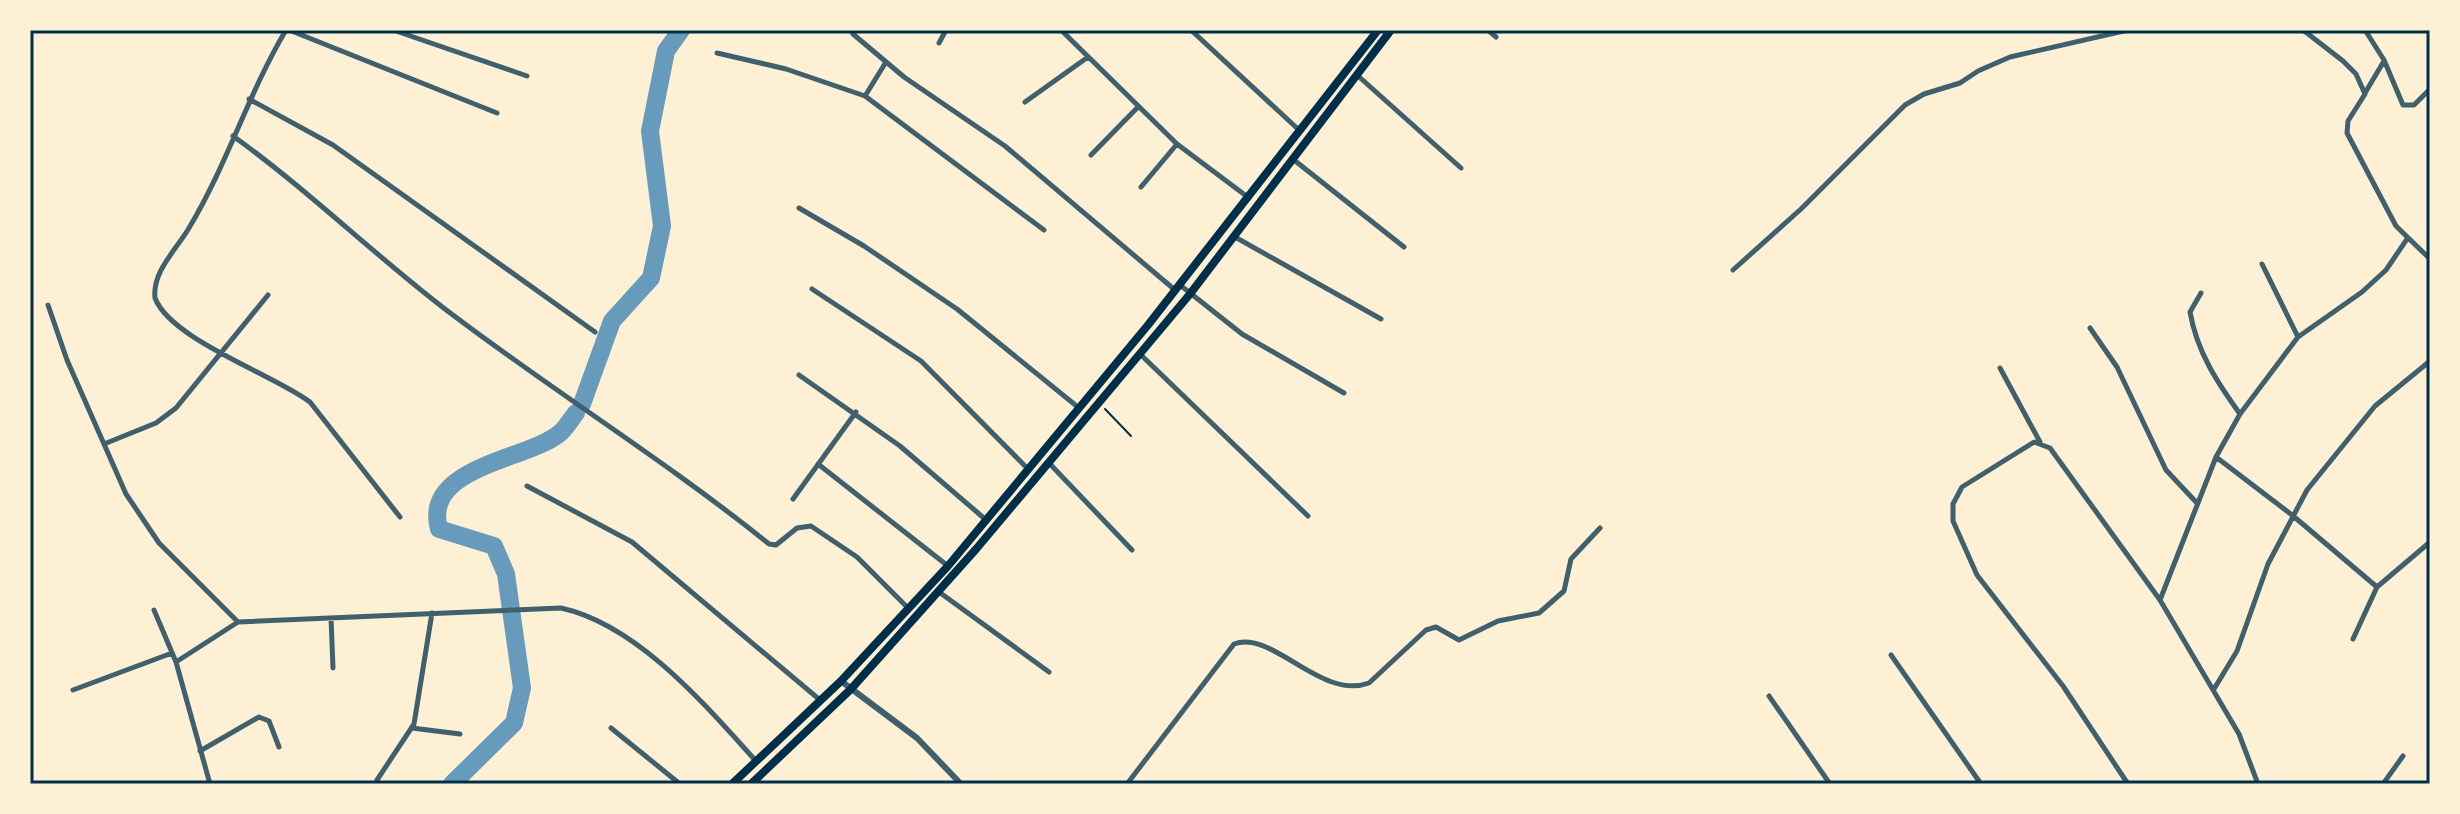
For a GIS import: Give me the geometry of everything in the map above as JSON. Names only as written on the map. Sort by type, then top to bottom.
[{"type":"main road","points":[[736,783],[841,681],[948,566],[1250,199],[1378,30]]},
{"type":"main road","points":[[751,784],[851,689],[939,592],[1190,294],[1391,30]]},
{"type":"street","points":[[400,517],[310,402],[294,390],[221,355],[163,311],[154,291],[157,279],[190,226],[249,99],[288,30],[497,113]]},
{"type":"street","points":[[393,30],[527,76]]},
{"type":"street","points":[[939,43],[946,30]]},
{"type":"street","points":[[1061,30],[1177,144],[1250,199]]},
{"type":"street","points":[[1191,30],[1301,131]]},
{"type":"street","points":[[1488,30],[1496,37]]},
{"type":"street","points":[[1733,270],[1801,209],[1905,105],[1924,94],[1960,83],[2010,57],[2128,30]]},
{"type":"street","points":[[2303,30],[2356,74],[2365,94]]},
{"type":"street","points":[[2365,30],[2384,60],[2403,105],[2414,105],[2430,89]]},
{"type":"street","points":[[853,34],[886,62],[1005,146],[1178,288],[1250,339],[1344,393]]},
{"type":"street","points":[[717,53],[786,69],[865,96],[1044,230]]},
{"type":"street","points":[[1025,102],[1088,57]]},
{"type":"street","points":[[2384,60],[2348,121],[2347,133],[2396,226],[2430,259]]},
{"type":"street","points":[[865,96],[886,62]]},
{"type":"street","points":[[1357,75],[1461,168]]},
{"type":"street","points":[[249,99],[333,145],[595,332]]},
{"type":"street","points":[[1091,155],[1138,107]]},
{"type":"street","points":[[233,136],[274,165],[446,309],[705,492],[769,544],[776,545],[797,528],[811,526],[857,557],[909,609]]},
{"type":"street","points":[[1141,187],[1177,144]]},
{"type":"street","points":[[1294,160],[1404,247]]},
{"type":"street","points":[[799,208],[864,246],[957,309],[1079,408]]},
{"type":"street","points":[[1235,237],[1381,319]]},
{"type":"street","points":[[2160,600],[2196,502],[2240,414],[2298,337],[2362,292],[2386,270],[2407,239]]},
{"type":"street","points":[[2262,264],[2298,337]]},
{"type":"street","points":[[812,289],[921,361],[1029,470]]},
{"type":"street","points":[[2201,293],[2190,312],[2196,337],[2209,371],[2240,414]]},
{"type":"street","points":[[104,444],[167,416],[268,295]]},
{"type":"street","points":[[48,305],[67,360],[118,479],[159,543],[238,622]]},
{"type":"street","points":[[2090,328],[2117,367],[2166,470],[2196,502]]},
{"type":"street","points":[[1139,354],[1308,516]]},
{"type":"street","points":[[2214,690],[2237,651],[2268,564],[2307,490],[2375,406],[2430,361]]},
{"type":"street","points":[[2000,368],[2040,443],[2050,448],[2160,600],[2239,734],[2257,783]]},
{"type":"street","points":[[799,375],[856,412],[944,481],[985,519]]},
{"type":"street","points":[[793,499],[856,412]]},
{"type":"street","points":[[2040,443],[2024,447],[1962,487],[1953,504],[1953,521],[1970,564],[2063,686],[2128,784]]},
{"type":"street","points":[[2216,457],[2292,515],[2377,587]]},
{"type":"street","points":[[1048,462],[1132,550]]},
{"type":"street","points":[[818,464],[948,566]]},
{"type":"street","points":[[527,486],[632,542],[821,700]]},
{"type":"street","points":[[1127,784],[1234,644],[1258,645],[1323,680],[1362,686],[1381,673],[1426,630],[1436,627],[1459,640],[1498,621],[1539,613],[1564,591],[1571,559],[1600,528]]},
{"type":"street","points":[[2353,639],[2377,587],[2430,542]]},
{"type":"street","points":[[939,592],[1049,672]]},
{"type":"street","points":[[176,662],[238,622],[561,608],[586,614],[668,671],[756,762]]},
{"type":"street","points":[[154,610],[176,662],[210,784]]},
{"type":"street","points":[[377,780],[412,728],[432,613]]},
{"type":"street","points":[[331,618],[333,668]]},
{"type":"street","points":[[73,690],[172,653]]},
{"type":"street","points":[[1891,655],[1981,784]]},
{"type":"street","points":[[841,681],[917,738],[961,784]]},
{"type":"street","points":[[1769,696],[1830,784]]},
{"type":"street","points":[[200,751],[259,717],[269,721],[279,747]]},
{"type":"street","points":[[412,728],[460,734]]},
{"type":"street","points":[[611,728],[680,784]]},
{"type":"street","points":[[2383,784],[2403,756]]},
{"type":"path","points":[[1099,402],[1131,436]]},
{"type":"waterway","points":[[582,404],[612,321],[651,278],[662,226],[650,131],[666,51],[681,30]]},
{"type":"waterway","points":[[452,784],[514,723],[522,688],[506,574],[494,546],[439,529],[438,508],[446,491],[461,478],[545,442],[562,431],[576,413]]}]
